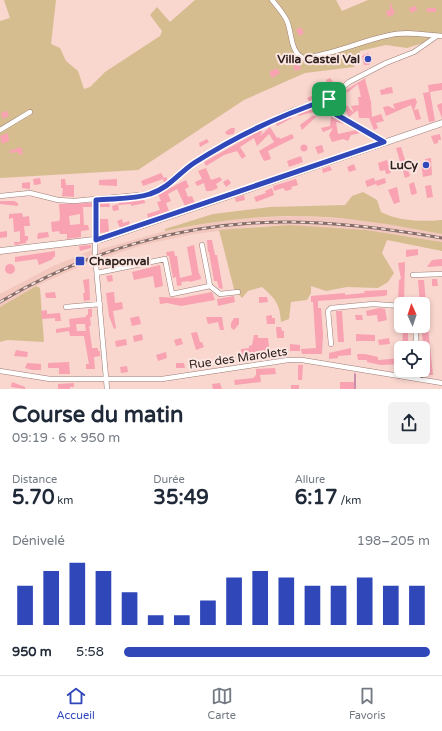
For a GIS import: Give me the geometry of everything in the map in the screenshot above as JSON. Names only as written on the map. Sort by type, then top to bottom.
[{"type":"main road","points":[[0,251],[96,240],[442,123]]},
{"type":"street","points":[[272,0],[287,20],[293,44],[297,53],[303,58],[340,50],[390,35],[402,34],[440,36]]},
{"type":"street","points":[[0,196],[30,194],[58,200],[96,200],[144,196],[158,191],[170,184],[194,164],[255,128],[294,110],[329,99],[349,82],[386,63],[414,52],[440,36]]},
{"type":"street","points":[[329,99],[328,106],[332,112],[384,142]]},
{"type":"street","points":[[0,130],[30,112]]},
{"type":"street","points":[[96,200],[97,273],[107,389]]},
{"type":"street","points":[[202,245],[210,286],[220,294],[238,292]]},
{"type":"street","points":[[97,273],[165,259],[172,294],[210,286]]},
{"type":"street","points":[[413,275],[442,274]]},
{"type":"street","points":[[66,307],[100,304]]},
{"type":"street","points":[[331,344],[328,311],[331,308],[373,304],[394,306]]},
{"type":"street","name":"Rue des Marolets","points":[[0,371],[50,379],[107,380],[168,378],[288,360],[302,360],[442,383]]},
{"type":"shaded area","points":[[4,0],[56,0],[51,44],[60,48],[66,61],[78,71],[84,89],[90,87],[105,72],[160,36],[162,31],[150,15],[157,7],[170,22],[195,0],[336,0],[342,11],[368,0],[442,0],[442,37],[407,48],[386,45],[360,51],[354,67],[305,73],[244,100],[138,170],[0,178],[0,21],[10,18]]},
{"type":"shaded area","points":[[363,192],[377,200],[381,212],[388,215],[411,220],[442,220],[442,234],[388,224],[314,216],[263,217],[230,220],[165,231],[165,229],[213,214],[270,207],[345,205],[352,196]]},
{"type":"shaded area","points":[[297,216],[364,220],[442,234],[442,242],[400,235],[289,225],[258,226],[194,234],[143,245],[99,259],[98,250],[165,231],[233,219]]},
{"type":"shaded area","points":[[289,225],[366,230],[442,242],[442,251],[387,240],[382,253],[394,273],[388,282],[378,288],[347,287],[326,291],[311,286],[311,293],[307,300],[291,302],[289,319],[281,322],[280,311],[276,303],[271,295],[262,287],[248,291],[242,298],[234,289],[219,230]]},
{"type":"shaded area","points":[[92,250],[92,261],[36,286],[0,307],[0,294],[51,267]]},
{"type":"shaded area","points":[[36,286],[40,288],[44,342],[7,340],[0,342],[0,307]]},
{"type":"building","points":[[390,2],[395,14],[388,17],[386,11],[390,10]]},
{"type":"building","points":[[416,6],[417,10],[411,13],[409,8]]},
{"type":"building","points":[[427,8],[436,8],[436,12],[427,12]]},
{"type":"building","points":[[301,27],[304,33],[299,36],[296,30]]},
{"type":"building","name":"Villa Castel Val","points":[[368,53],[373,59],[369,65],[364,65],[362,56]]},
{"type":"building","points":[[299,63],[301,69],[295,71],[293,66]]},
{"type":"building","points":[[277,68],[280,73],[272,78],[269,72]]},
{"type":"building","points":[[367,77],[365,79],[371,102],[372,117],[381,114],[384,121],[376,123],[378,128],[374,130],[369,118],[359,118],[358,110],[354,113],[351,106],[359,105],[358,97],[361,97],[358,84],[347,93],[346,90]]},
{"type":"building","points":[[330,78],[335,84],[329,87],[326,80]]},
{"type":"building","points":[[442,83],[442,90],[430,92],[435,121],[429,122],[423,93],[429,92],[428,85]]},
{"type":"building","points":[[392,87],[393,93],[381,95],[380,90]]},
{"type":"building","points":[[316,94],[319,98],[309,101],[307,98]]},
{"type":"building","points":[[338,96],[354,113],[349,117],[337,97]]},
{"type":"building","points":[[336,98],[339,102],[333,107],[333,101]]},
{"type":"building","points":[[415,98],[417,102],[414,110],[418,109],[421,119],[416,120],[411,105],[386,116],[383,107],[388,106],[395,109],[393,104]]},
{"type":"building","points":[[442,103],[442,118],[437,105]]},
{"type":"building","points":[[324,104],[325,109],[298,116],[297,113]]},
{"type":"building","points":[[7,111],[9,116],[3,119],[1,113]]},
{"type":"building","points":[[291,116],[292,118],[277,126],[275,123]]},
{"type":"building","points":[[312,116],[317,116],[302,130],[300,125]]},
{"type":"building","points":[[331,116],[345,124],[336,122],[338,134],[356,130],[360,133],[351,135],[348,141],[343,139],[332,142],[329,135],[333,128],[323,132],[321,128],[330,126]]},
{"type":"building","points":[[270,127],[277,138],[279,137],[280,139],[292,134],[294,138],[268,151],[271,159],[264,161],[259,151],[274,142],[269,134],[257,146],[254,138],[240,147],[246,156],[242,159],[237,151],[224,155],[206,166],[204,162],[261,130],[262,132],[260,136]]},
{"type":"building","points":[[231,128],[235,128],[234,134],[227,135],[225,132]]},
{"type":"building","points":[[8,133],[9,141],[2,144],[0,136]]},
{"type":"building","points":[[440,134],[441,140],[438,140],[438,143],[434,144],[431,136]]},
{"type":"building","points":[[207,139],[209,142],[200,147],[199,143]]},
{"type":"building","points":[[304,144],[307,145],[307,151],[304,152],[301,151],[300,148],[301,145]]},
{"type":"building","points":[[322,145],[324,152],[318,154],[315,147]]},
{"type":"building","points":[[21,147],[23,154],[19,155],[18,152],[10,153],[9,151]]},
{"type":"building","points":[[401,147],[410,176],[405,178],[396,148]]},
{"type":"building","points":[[301,156],[303,162],[289,167],[287,161]]},
{"type":"building","points":[[431,158],[432,175],[423,177],[421,163],[425,162],[425,159]]},
{"type":"building","points":[[387,160],[391,173],[386,174],[385,170],[380,171],[378,163]]},
{"type":"building","points":[[354,164],[356,170],[349,172],[347,167]]},
{"type":"building","points":[[330,166],[332,170],[323,173],[322,169]]},
{"type":"building","points":[[206,168],[211,180],[220,177],[222,180],[216,184],[218,188],[211,191],[206,191],[204,183],[197,186],[195,182],[202,179],[198,171]]},
{"type":"building","points":[[161,173],[168,181],[164,183],[163,179],[143,186],[141,181]]},
{"type":"building","points":[[40,178],[41,184],[34,185],[33,179]]},
{"type":"building","points":[[373,178],[376,184],[367,187],[365,181]]},
{"type":"building","points":[[385,178],[386,183],[377,186],[375,181]]},
{"type":"building","points":[[61,179],[65,179],[66,185],[74,185],[74,197],[60,196],[62,196],[63,188],[61,188]]},
{"type":"building","points":[[117,179],[117,186],[99,185],[99,180]]},
{"type":"building","points":[[228,179],[231,183],[226,187],[223,182]]},
{"type":"building","points":[[296,179],[298,185],[291,187],[292,189],[286,191],[283,188],[274,191],[273,186]]},
{"type":"building","points":[[186,180],[189,187],[185,189],[188,197],[192,196],[195,203],[185,206],[177,189],[168,194],[171,201],[166,203],[169,211],[148,218],[147,214],[160,210],[157,202],[161,201],[158,194]]},
{"type":"building","points":[[30,182],[30,189],[22,188],[22,183]]},
{"type":"building","points":[[414,182],[417,193],[413,195],[411,194],[409,184]]},
{"type":"building","points":[[431,185],[433,197],[427,198],[425,186]]},
{"type":"building","points":[[397,187],[400,202],[394,204],[388,190]]},
{"type":"building","points":[[272,188],[274,195],[256,202],[254,197],[266,193],[265,191]]},
{"type":"building","points":[[244,195],[245,200],[236,202],[235,198]]},
{"type":"building","points":[[144,198],[145,203],[131,206],[131,204],[119,205],[118,201]]},
{"type":"building","points":[[0,201],[14,201],[18,203],[18,206],[0,204]]},
{"type":"building","points":[[100,202],[109,202],[110,207],[100,207]]},
{"type":"building","points":[[92,203],[92,207],[83,207],[84,225],[88,225],[89,230],[81,231],[81,237],[67,239],[67,234],[60,234],[59,231],[52,232],[51,222],[59,221],[60,218],[59,204]],"holes":[[[80,214],[80,224],[70,225],[69,216]]]},
{"type":"building","points":[[118,204],[119,210],[113,211],[112,206]]},
{"type":"building","points":[[22,213],[23,217],[29,216],[30,226],[24,226],[25,236],[28,236],[28,240],[26,243],[15,245],[14,242],[20,242],[20,231],[14,232],[13,218],[9,219],[9,214]]},
{"type":"building","points":[[99,219],[108,219],[109,232],[99,233]]},
{"type":"building","points":[[122,219],[123,223],[129,221],[130,225],[120,228],[117,221]]},
{"type":"building","points":[[7,231],[7,237],[0,238],[0,232]]},
{"type":"building","points":[[48,232],[49,237],[37,239],[38,233]]},
{"type":"building","points":[[207,240],[212,240],[215,255],[217,255],[223,289],[219,288],[217,281],[214,281]]},
{"type":"building","points":[[91,245],[91,248],[80,251],[79,246]]},
{"type":"building","points":[[194,245],[201,279],[190,282],[181,282],[182,285],[177,286],[176,277],[173,278],[169,256],[167,256],[166,252],[174,251],[175,256],[177,256],[180,278],[192,275],[187,247]]},
{"type":"building","points":[[418,249],[418,255],[406,257],[406,250]]},
{"type":"building","points":[[55,251],[55,257],[53,257],[53,259],[39,265],[37,259],[15,262],[15,257]]},
{"type":"building","points":[[442,259],[442,266],[427,267],[432,260]]},
{"type":"building","points":[[405,262],[404,297],[398,297],[399,280],[401,279],[398,263]]},
{"type":"building","points":[[8,264],[12,264],[15,269],[12,274],[8,274],[5,271],[5,267]]},
{"type":"building","points":[[160,265],[163,286],[155,288],[153,276],[134,280],[132,272]]},
{"type":"building","points":[[112,275],[113,281],[108,282],[106,276]]},
{"type":"building","points":[[89,279],[90,300],[84,301],[83,293],[85,293],[83,280]]},
{"type":"building","points":[[432,279],[437,279],[438,286],[432,286]]},
{"type":"building","points":[[418,280],[424,280],[425,297],[419,297]]},
{"type":"building","points":[[387,290],[387,295],[384,296],[318,301],[318,308],[321,308],[323,334],[322,354],[302,354],[301,349],[316,348],[313,302],[311,302],[311,296],[345,293],[345,295],[365,293],[364,291]]},
{"type":"building","points":[[55,292],[56,298],[46,298],[45,293]]},
{"type":"building","points":[[114,292],[115,303],[122,302],[123,309],[113,311],[116,328],[114,329],[109,316],[106,293]]},
{"type":"building","points":[[212,292],[215,300],[181,306],[167,303],[160,304],[159,297],[181,298]]},
{"type":"building","points":[[234,296],[235,302],[218,306],[217,299]]},
{"type":"building","points":[[259,297],[267,297],[268,302],[259,303]]},
{"type":"building","points":[[379,308],[385,309],[387,320],[378,322],[377,315],[367,316],[366,311]]},
{"type":"building","points":[[88,309],[92,309],[92,317],[90,317],[91,326],[89,326],[92,348],[98,348],[98,351],[100,351],[100,356],[94,357],[95,369],[86,369],[86,364],[89,364],[84,336],[70,336],[69,331],[56,333],[56,329],[70,327],[69,319],[86,317],[86,315],[88,315]],"holes":[[[76,324],[85,324],[86,331],[77,331]]]},
{"type":"building","points":[[47,310],[47,314],[60,313],[61,321],[55,321],[55,318],[42,319],[41,311]]},
{"type":"building","points":[[336,311],[342,311],[344,342],[338,342]]},
{"type":"building","points":[[272,315],[272,318],[275,318],[275,324],[267,324],[266,316]]},
{"type":"building","points":[[355,315],[362,315],[363,320],[356,320]]},
{"type":"building","points":[[139,316],[141,324],[132,326],[130,318]]},
{"type":"building","points":[[206,317],[222,317],[224,330],[220,330],[218,322],[208,324]]},
{"type":"building","points":[[234,318],[239,318],[239,324],[234,330],[231,328],[231,323]]},
{"type":"building","points":[[276,327],[281,327],[282,331],[284,331],[284,338],[277,338]]},
{"type":"building","points":[[197,332],[200,342],[202,342],[204,347],[196,350],[191,333]]},
{"type":"building","points":[[403,333],[408,333],[408,341],[402,341]]},
{"type":"building","points":[[429,333],[429,341],[423,341],[422,334]]},
{"type":"building","points":[[142,334],[143,340],[134,342],[133,336]]},
{"type":"building","points":[[356,334],[375,335],[375,341],[356,341]]},
{"type":"building","points":[[254,335],[258,335],[258,338],[268,338],[270,355],[248,359],[249,361],[242,363],[241,349],[249,348],[249,346],[252,345]]},
{"type":"building","points":[[181,338],[183,344],[176,346],[174,340]]},
{"type":"building","points":[[389,338],[390,344],[379,345],[378,340]]},
{"type":"building","points":[[126,339],[127,345],[116,347],[115,341]]},
{"type":"building","points":[[290,344],[300,345],[300,351],[290,351]]},
{"type":"building","points":[[430,347],[433,375],[430,375]]},
{"type":"building","points":[[351,348],[351,355],[338,356],[338,358],[329,359],[329,353]]},
{"type":"building","points":[[16,350],[28,352],[27,357],[14,356]]},
{"type":"building","points":[[166,352],[167,358],[158,361],[156,355]]},
{"type":"building","points":[[357,354],[365,354],[378,357],[378,360],[394,359],[394,364],[381,365],[367,362],[367,360],[358,360]]},
{"type":"building","points":[[69,362],[70,374],[59,374],[59,368],[48,368],[48,363]]},
{"type":"building","points":[[27,363],[41,364],[41,370],[25,368]]},
{"type":"building","points":[[176,363],[184,363],[185,368],[176,368]]},
{"type":"building","points":[[298,365],[303,365],[302,380],[298,380]]},
{"type":"building","points":[[127,366],[128,372],[121,373],[120,367]]},
{"type":"building","points":[[275,368],[276,374],[260,375],[261,382],[235,385],[234,380],[253,378],[256,375],[256,369]]},
{"type":"building","points":[[12,382],[25,387],[25,389],[11,387]]},
{"type":"building","points":[[340,382],[354,382],[354,389],[340,389]]},
{"type":"building","points":[[74,383],[74,387],[70,387],[70,389],[58,389],[58,384]]},
{"type":"building","points":[[220,383],[222,389],[213,389],[212,384]]},
{"type":"building","points":[[291,385],[299,385],[299,389],[291,389]]},
{"type":"waterway","points":[[355,374],[355,389]]},
{"type":"railway","points":[[0,302],[66,268],[101,254],[137,243],[211,227],[248,223],[306,222],[364,227],[442,238]]},
{"type":"place","name":"Villa Castel Val","points":[[368,59]]},
{"type":"place","name":"LuCy","points":[[426,165]]},
{"type":"place","name":"Chaponval","points":[[80,261]]},
{"type":"route","points":[[329,99],[328,106],[332,112],[384,142],[96,240],[96,200],[144,196],[158,191],[170,184],[194,164],[255,128],[294,110],[329,99]]}]
